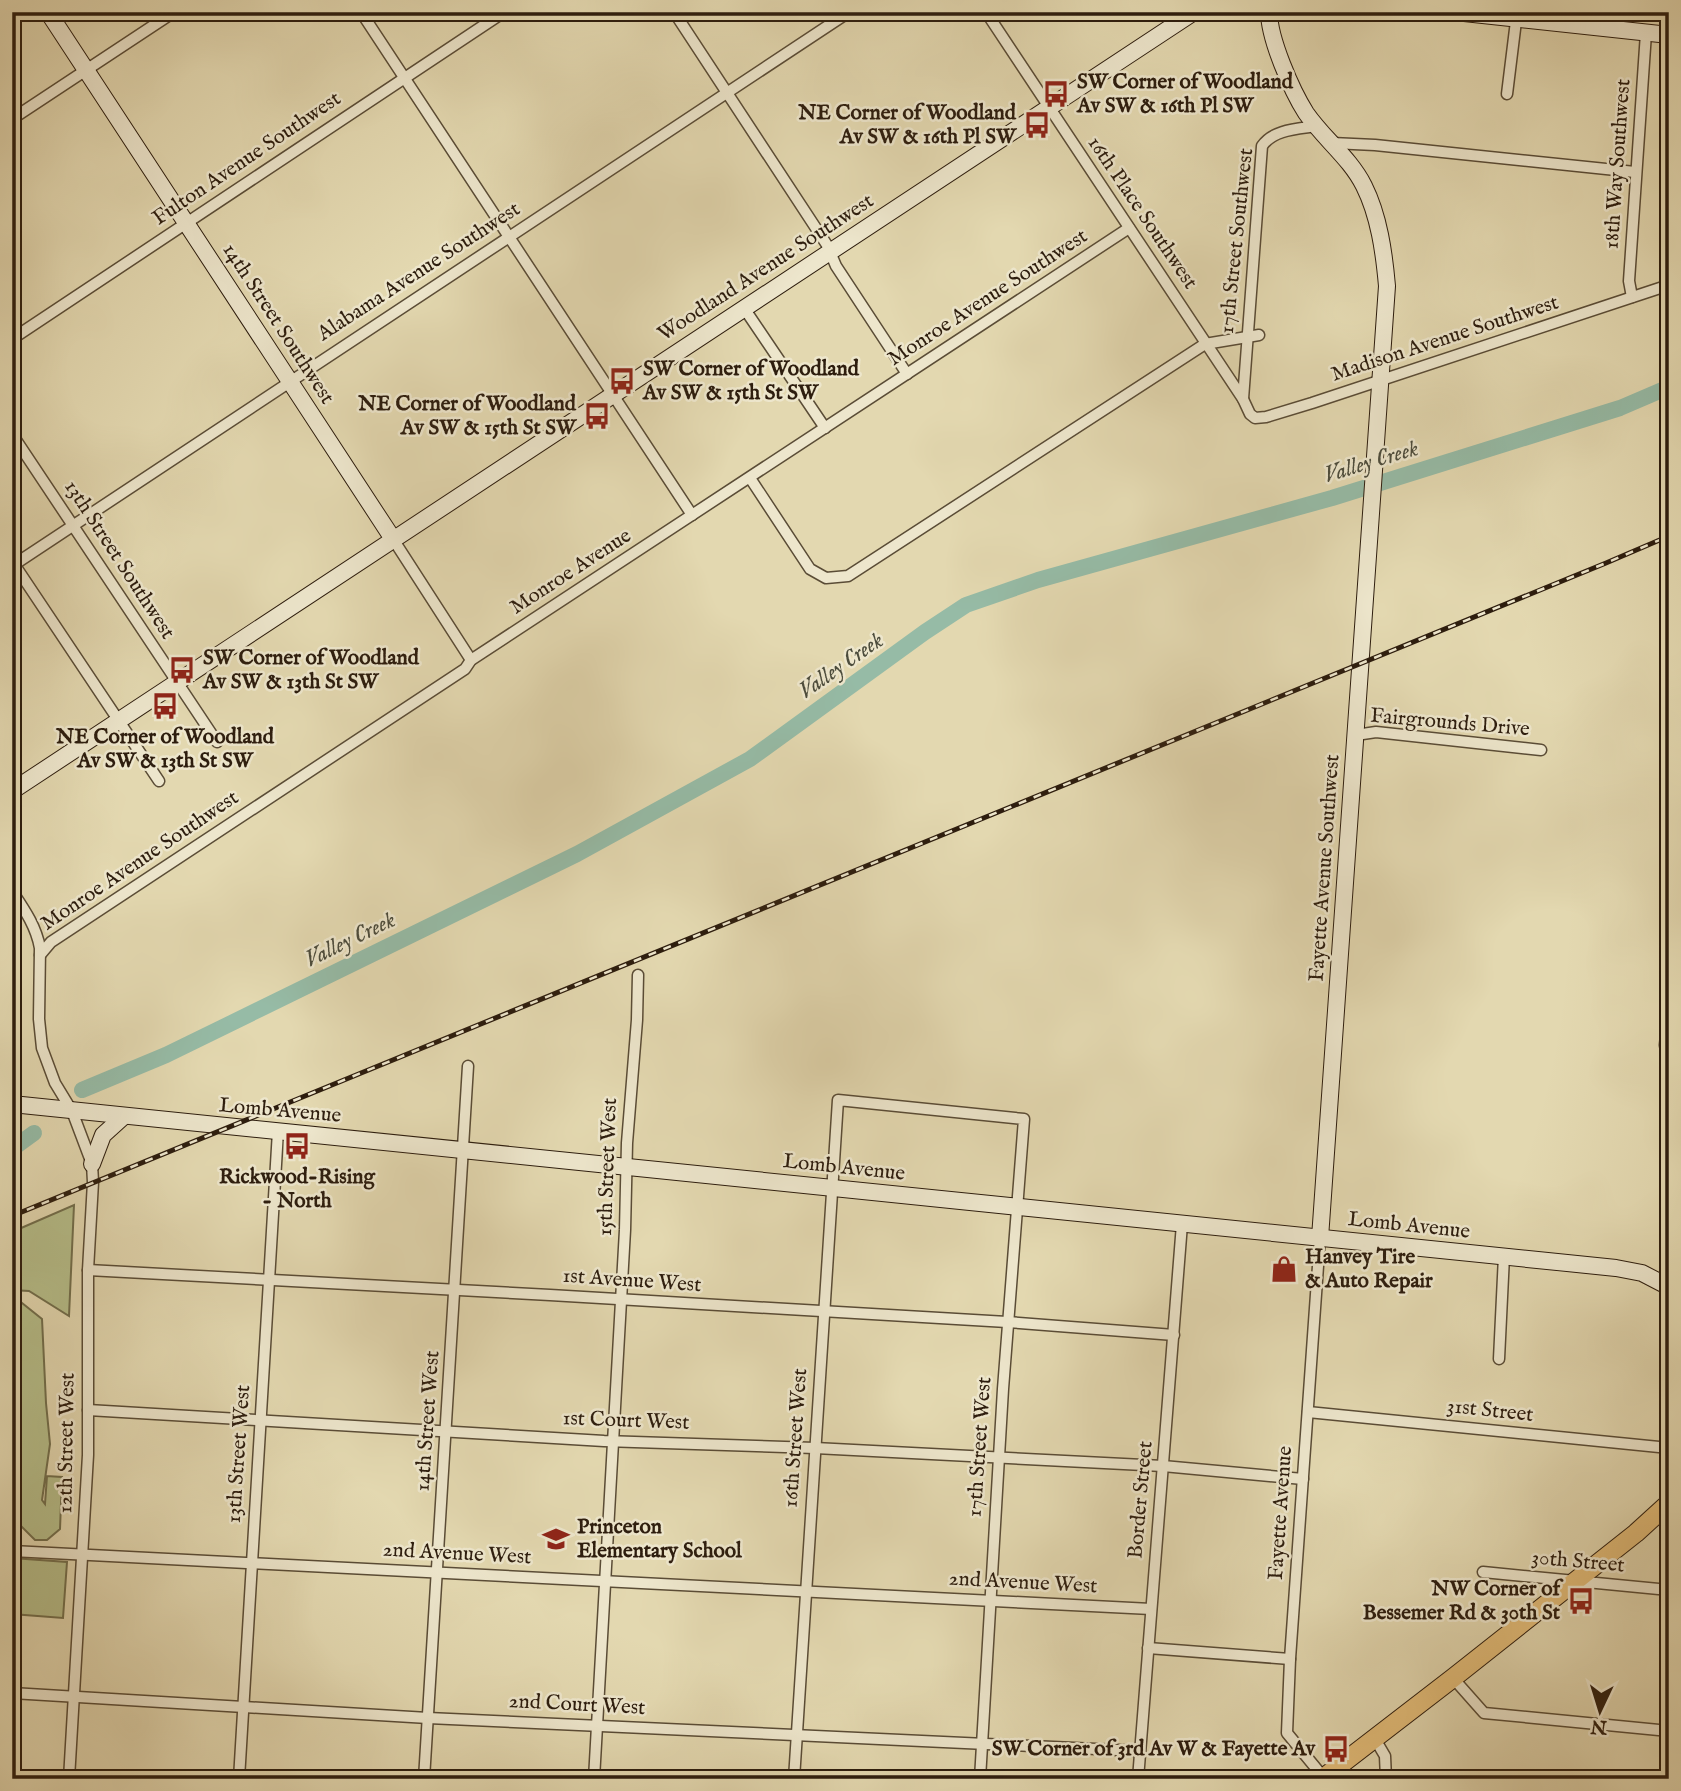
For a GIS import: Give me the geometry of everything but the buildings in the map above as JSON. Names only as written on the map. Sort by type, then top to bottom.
[{"type":"main road","points":[[1323,1778],[1636,1533],[1669,1503]]},
{"type":"street","name":"14th Street Southwest","points":[[48,12],[471,660]]},
{"type":"street","points":[[12,118],[174,12]]},
{"type":"street","points":[[361,12],[692,515]]},
{"type":"street","name":"Fulton Avenue Southwest","points":[[12,340],[504,12]]},
{"type":"street","points":[[674,12],[827,245],[907,374]]},
{"type":"street","name":"Alabama Avenue Southwest","points":[[13,564],[849,12]]},
{"type":"street","name":"16th Place Southwest","points":[[986,12],[1243,399]]},
{"type":"street","name":"Woodland Avenue Southwest","points":[[12,791],[1194,12]]},
{"type":"street","name":"Fayette Avenue Southwest","points":[[1269,12],[1287,76],[1306,113],[1345,158],[1364,186],[1383,243],[1387,286],[1320,1238]]},
{"type":"street","points":[[1455,12],[1517,15],[1669,35]]},
{"type":"street","points":[[1507,94],[1517,15]]},
{"type":"street","name":"18th Way Southwest","points":[[1632,297],[1629,281],[1646,33]]},
{"type":"street","name":"17th Street Southwest","points":[[1243,399],[1253,335],[1262,146],[1267,139],[1280,132],[1317,126]]},
{"type":"street","points":[[1332,143],[1375,145],[1635,172]]},
{"type":"street","name":"Monroe Avenue Southwest","points":[[692,515],[1129,228]]},
{"type":"street","name":"Madison Avenue Southwest","points":[[1243,399],[1252,416],[1266,417],[1669,285]]},
{"type":"street","points":[[744,308],[825,428]]},
{"type":"street","points":[[750,478],[810,569],[817,575],[832,579],[848,576],[1205,344],[1253,335]]},
{"type":"street","name":"13th Street Southwest","points":[[12,434],[217,743]]},
{"type":"street","name":"Monroe Avenue","points":[[471,660],[692,515]]},
{"type":"street","points":[[13,564],[159,781]]},
{"type":"street","name":"Monroe Avenue Southwest","points":[[40,955],[51,942],[465,669],[471,660]]},
{"type":"street","name":"Fairgrounds Drive","points":[[1356,735],[1376,732],[1541,750]]},
{"type":"street","name":"12th Street West","points":[[12,891],[38,936],[42,1048],[55,1083],[72,1111],[92,1164],[88,1270],[88,1455],[69,1779]]},
{"type":"street","name":"15th Street West","points":[[594,1779],[638,975]]},
{"type":"street","points":[[1669,1007],[1665,1045],[1669,1067]]},
{"type":"street","name":"14th Street West","points":[[424,1779],[468,1066]]},
{"type":"street","name":"16th Street West","points":[[794,1779],[838,1101],[1024,1119]]},
{"type":"street","name":"Lomb Avenue","points":[[12,1104],[1616,1268],[1642,1273],[1669,1287]]},
{"type":"street","points":[[92,1164],[103,1135],[124,1116]]},
{"type":"street","name":"17th Street West","points":[[980,1779],[1007,1322],[1024,1119]]},
{"type":"street","name":"13th Street West","points":[[239,1779],[278,1131]]},
{"type":"street","name":"Border Street","points":[[1138,1779],[1182,1224]]},
{"type":"street","name":"Fayette Avenue","points":[[1320,1238],[1287,1733],[1323,1778]]},
{"type":"street","points":[[1499,1359],[1504,1256]]},
{"type":"street","name":"1st Avenue West","points":[[88,1270],[1007,1322],[1174,1335]]},
{"type":"street","name":"1st Court West","points":[[88,1410],[446,1432],[1163,1466]]},
{"type":"street","name":"31st Street","points":[[1307,1412],[1669,1448]]},
{"type":"street","points":[[1163,1466],[1303,1479]]},
{"type":"street","name":"2nd Avenue West","points":[[12,1551],[1151,1609]]},
{"type":"street","name":"30th Street","points":[[1483,1572],[1669,1590]]},
{"type":"street","points":[[1148,1648],[1290,1659]]},
{"type":"street","points":[[1453,1678],[1484,1713],[1669,1731]]},
{"type":"street","name":"2nd Court West","points":[[12,1693],[428,1718],[1139,1751]]},
{"type":"street","points":[[1375,1739],[1385,1756],[1386,1779]]},
{"type":"green space","points":[[74,1205],[69,1316],[29,1291],[12,1290],[12,1232]]},
{"type":"green space","points":[[12,1299],[17,1299],[42,1319],[50,1444],[42,1500],[45,1504],[47,1476],[62,1477],[60,1529],[47,1540],[35,1540],[17,1522],[12,1522]]},
{"type":"green space","points":[[12,1558],[67,1562],[63,1618],[12,1614]]},
{"type":"waterway","name":"Valley Creek","points":[[82,1090],[166,1055],[577,854],[750,759],[966,605],[1038,580],[1332,498],[1620,408],[1669,387]]},
{"type":"waterway","name":"Valley Creek","points":[[12,1149],[34,1133]]},
{"type":"railway","points":[[12,1216],[1669,536]]},
{"type":"place","name":"SW Corner of Woodland Av SW & 16th Pl SW","points":[[1056,94]]},
{"type":"place","name":"NE Corner of Woodland Av SW & 16th Pl SW","points":[[1037,125]]},
{"type":"place","name":"SW Corner of Woodland Av SW & 15th St SW","points":[[622,381]]},
{"type":"place","name":"NE Corner of Woodland Av SW & 15th St SW","points":[[597,416]]},
{"type":"place","name":"SW Corner of Woodland Av SW & 13th St SW","points":[[182,670]]},
{"type":"place","name":"NE Corner of Woodland Av SW & 13th St SW","points":[[165,706]]},
{"type":"place","name":"Rickwood-Rising - North","points":[[297,1146]]},
{"type":"place","name":"Hanvey Tire & Auto Repair","points":[[1284,1269]]},
{"type":"place","name":"Princeton Elementary School","points":[[556,1539]]},
{"type":"place","name":"NW Corner of Bessemer Rd & 30th St","points":[[1581,1601]]},
{"type":"place","name":"SW Corner of 3rd Av W & Fayette Av","points":[[1336,1749]]}]
